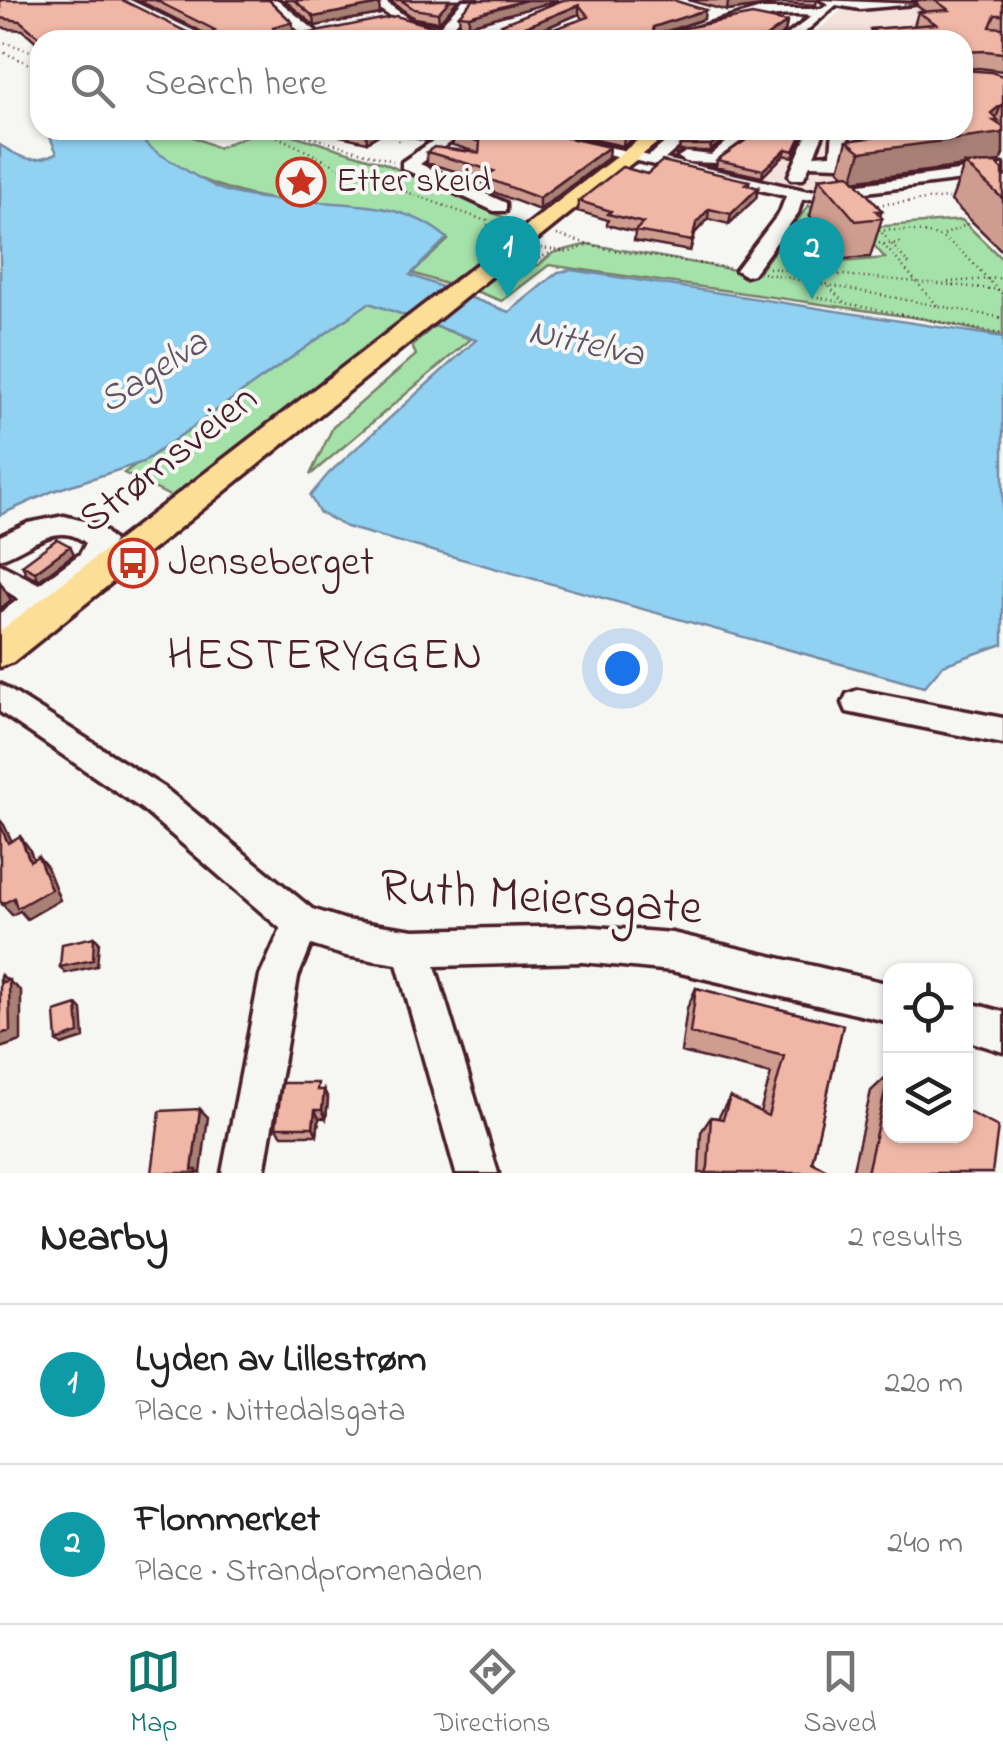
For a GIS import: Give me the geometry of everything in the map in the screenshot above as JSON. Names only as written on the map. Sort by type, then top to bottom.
[{"type":"main road","name":"Strømsveien","points":[[0,652],[632,154],[661,147]]},
{"type":"street","points":[[270,0],[306,30]]},
{"type":"street","points":[[375,0],[409,25],[437,30]]},
{"type":"street","points":[[444,30],[470,0]]},
{"type":"street","points":[[132,3],[174,3]]},
{"type":"street","points":[[132,3],[185,30]]},
{"type":"street","points":[[695,30],[789,10],[825,14],[902,3]]},
{"type":"street","points":[[698,11],[730,20]]},
{"type":"street","points":[[802,30],[825,14]]},
{"type":"street","points":[[381,22],[400,18]]},
{"type":"street","points":[[492,30],[512,23]]},
{"type":"street","points":[[399,140],[408,165],[500,206]]},
{"type":"street","points":[[408,165],[445,140]]},
{"type":"street","points":[[661,147],[714,160],[739,140]]},
{"type":"street","points":[[748,268],[802,198],[804,160],[813,140]]},
{"type":"street","points":[[839,161],[840,140]]},
{"type":"street","points":[[568,143],[632,154]]},
{"type":"street","points":[[661,147],[802,198],[1003,170]]},
{"type":"street","points":[[434,148],[452,153]]},
{"type":"street","points":[[804,160],[839,161],[892,154]]},
{"type":"street","points":[[951,178],[982,193]]},
{"type":"street","points":[[951,178],[959,197]]},
{"type":"street","points":[[895,201],[929,198],[914,184]]},
{"type":"street","points":[[0,549],[50,525],[71,526],[99,538],[100,547],[90,561],[0,628]]},
{"type":"street","points":[[0,574],[40,598]]},
{"type":"street","name":"Ruth Meiersgate","points":[[0,696],[154,799],[302,924],[346,938],[414,948],[582,944],[672,952],[883,1001]]},
{"type":"street","points":[[858,703],[1003,731]]},
{"type":"street","points":[[243,1173],[279,976],[302,924]]},
{"type":"street","points":[[414,948],[416,971],[477,1173]]},
{"type":"street","points":[[973,1022],[1003,1032]]},
{"type":"path","points":[[0,41],[30,51]]},
{"type":"path","points":[[0,51],[30,64]]},
{"type":"path","points":[[284,140],[340,168],[486,221],[512,238]]},
{"type":"path","points":[[321,140],[375,156]]},
{"type":"path","points":[[872,205],[966,196],[951,178]]},
{"type":"path","points":[[486,221],[500,206]]},
{"type":"path","points":[[972,212],[979,219]]},
{"type":"path","points":[[866,230],[904,229],[944,235],[987,218]]},
{"type":"path","points":[[548,232],[589,246],[748,268],[1003,318]]},
{"type":"path","points":[[881,232],[907,262]]},
{"type":"path","points":[[944,235],[997,289]]},
{"type":"path","points":[[861,236],[868,244],[902,242]]},
{"type":"path","points":[[884,244],[939,307]]},
{"type":"path","points":[[538,247],[570,252],[589,246]]},
{"type":"path","points":[[898,261],[918,259]]},
{"type":"path","points":[[748,268],[1003,292]]},
{"type":"path","points":[[935,283],[1003,278]]},
{"type":"path","points":[[826,283],[844,302]]},
{"type":"path","points":[[813,296],[1003,334]]},
{"type":"shaded area","points":[[855,0],[941,0],[1003,40],[1003,75],[973,77],[973,30],[818,30]]},
{"type":"shaded area","points":[[973,85],[1003,110],[1003,166],[827,192],[765,186],[647,153],[665,140],[973,140]]},
{"type":"green space","points":[[148,140],[200,140],[218,148],[237,140],[309,140],[384,163],[531,230],[455,287],[412,273],[448,240],[425,224],[375,208],[242,193],[174,167],[136,147]]},
{"type":"green space","points":[[809,205],[817,213],[809,215],[843,262],[885,258],[859,228],[962,220],[1003,260],[1003,336],[925,319],[549,265],[502,301],[475,291],[493,276],[538,265],[553,253],[588,244],[757,274]]},
{"type":"green space","points":[[364,300],[409,316],[176,499],[124,473]]},
{"type":"green space","points":[[434,326],[471,339],[310,475],[333,427],[416,355],[412,346]]},
{"type":"water","points":[[51,140],[143,140],[223,190],[251,197],[369,206],[397,212],[423,222],[447,238],[410,275],[509,312],[558,272],[572,270],[1003,337],[1003,644],[943,665],[924,687],[346,527],[319,512],[310,496],[329,473],[476,340],[369,303],[143,462],[53,491],[0,515],[0,145],[27,158],[57,153]]},
{"type":"building","points":[[0,0],[122,0],[183,30],[31,30],[20,21],[0,18]]},
{"type":"building","points":[[155,0],[269,0],[292,22],[273,27],[274,30],[215,30]]},
{"type":"building","points":[[294,0],[374,0],[379,4],[314,17]]},
{"type":"building","points":[[401,0],[450,0],[438,13],[414,9]]},
{"type":"building","points":[[473,0],[526,0],[469,16],[459,15]]},
{"type":"building","points":[[563,0],[673,0],[705,10],[653,30],[552,30],[589,17],[579,5],[517,30],[509,30],[502,24]]},
{"type":"building","points":[[935,0],[1003,0],[1003,15],[995,15],[990,27],[1003,28],[1003,53],[973,52],[973,30],[871,29],[936,24],[918,12],[949,10]]},
{"type":"building","points":[[752,15],[787,22],[776,30],[675,30]]},
{"type":"building","points":[[396,16],[455,30],[326,30]]},
{"type":"building","points":[[973,71],[1003,76],[1003,106],[991,113],[1003,127],[1003,133],[973,137]]},
{"type":"building","points":[[473,140],[578,140],[609,147],[539,198],[483,177],[494,171],[427,152],[434,147],[479,153],[480,142]]},
{"type":"building","points":[[685,140],[717,140],[711,145],[680,145]]},
{"type":"building","points":[[746,140],[799,140],[794,151],[786,149],[763,170],[717,160]]},
{"type":"building","points":[[854,140],[951,140],[861,152],[847,141]]},
{"type":"building","points":[[662,161],[749,181],[745,184],[758,188],[731,214],[709,209],[696,223],[692,241],[635,231],[643,223],[579,201],[622,167],[647,174]]},
{"type":"building","points":[[996,163],[1003,170],[1003,199],[965,164]]},
{"type":"building","points":[[849,174],[882,211],[876,211],[882,218],[856,221],[819,178]]},
{"type":"building","points":[[57,539],[70,546],[35,572],[22,565]]},
{"type":"building","points":[[0,825],[8,843],[20,836],[30,861],[38,856],[51,889],[17,908],[14,898],[2,904],[0,900]]},
{"type":"building","points":[[94,937],[93,960],[60,967],[62,944]]},
{"type":"building","points":[[9,980],[10,1031],[0,1034],[0,983]]},
{"type":"building","points":[[696,988],[843,1025],[812,1162],[833,1173],[706,1173],[711,1117],[723,1119],[730,1097],[768,1116],[784,1056],[690,1033]]},
{"type":"building","points":[[77,1005],[79,1033],[57,1041],[55,1012]]},
{"type":"building","points":[[282,1083],[318,1083],[317,1090],[324,1090],[322,1110],[315,1110],[313,1127],[276,1127]]},
{"type":"building","points":[[883,1101],[883,1143],[973,1143],[973,1114],[998,1127],[992,1173],[867,1173]]},
{"type":"building","points":[[200,1109],[192,1170],[197,1173],[152,1173],[160,1111]]},
{"type":"place","name":"Etter skeid","points":[[301,182]]},
{"type":"place","name":"Lyden av Lillestrøm","points":[[508,298]]},
{"type":"place","name":"Flommerket","points":[[812,299]]},
{"type":"place","name":"Jenseberget","points":[[133,563]]},
{"type":"district","name":"HESTERYGGEN","points":[[326,657]]},
{"type":"water label","name":"Nittelva","points":[[586,345]]},
{"type":"water label","name":"Sagelva","points":[[154,373]]}]
